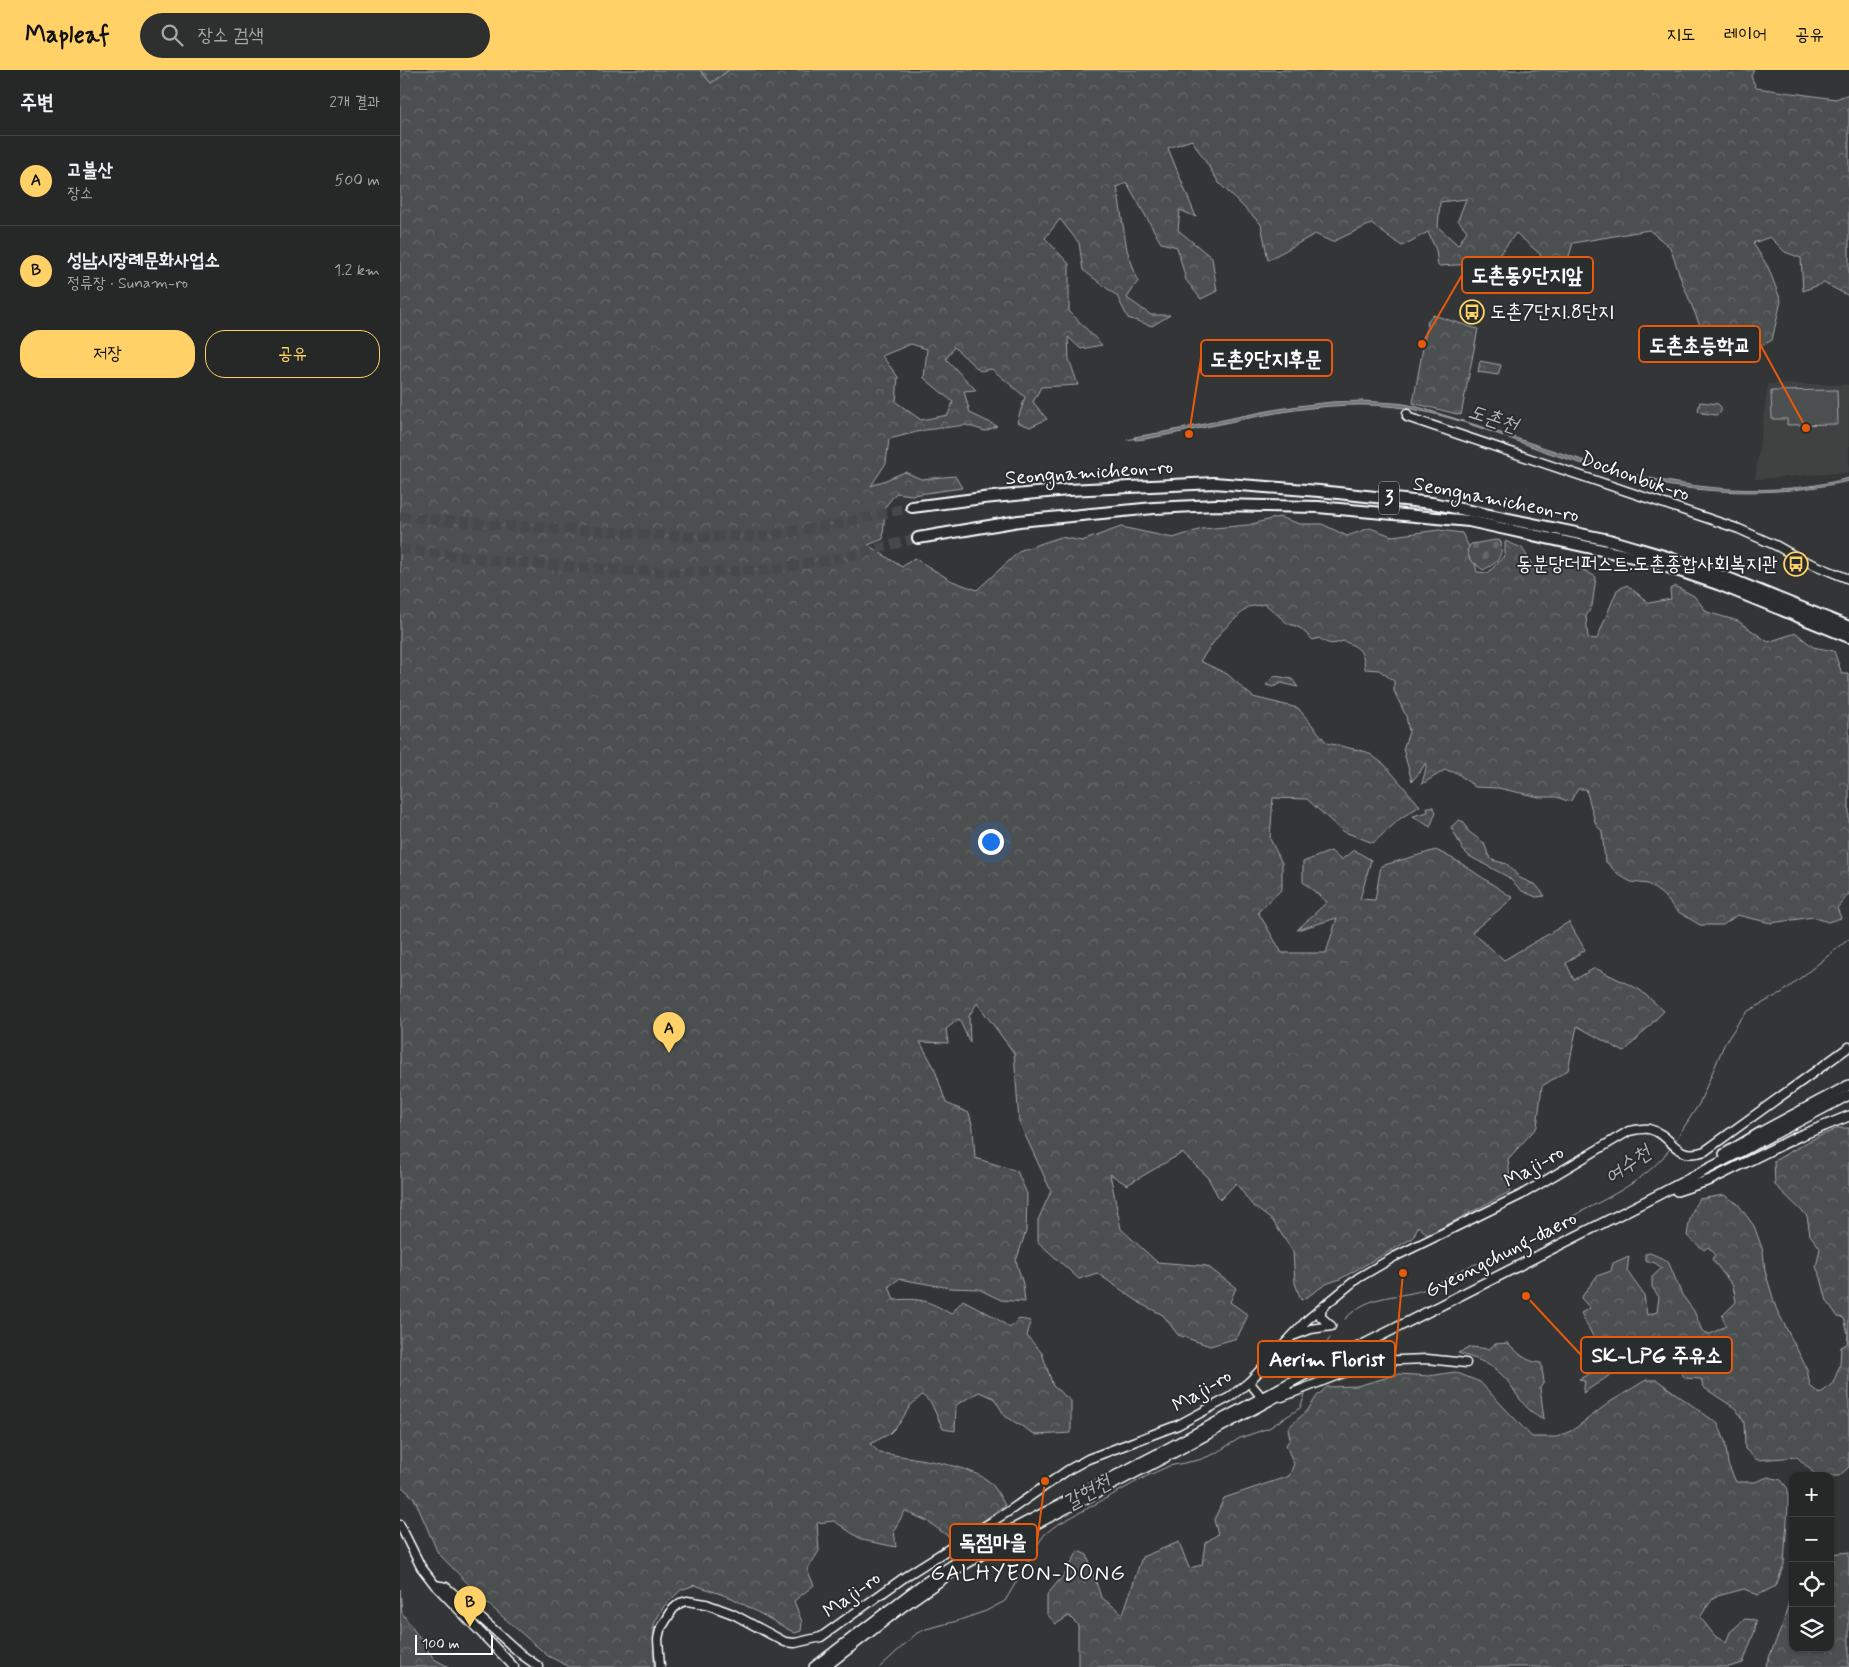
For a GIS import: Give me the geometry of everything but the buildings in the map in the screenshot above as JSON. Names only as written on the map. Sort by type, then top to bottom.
[{"type":"highway","name":"Seongnamicheon-ro","points":[[912,507],[1068,490],[1214,482],[1432,503],[1609,540],[1730,579],[1849,627]]},
{"type":"highway","name":"Seongnamicheon-ro","points":[[918,538],[1019,521],[1144,509],[1216,505],[1318,507],[1459,520],[1565,541],[1647,560],[1718,584],[1849,637]]},
{"type":"main road","points":[[1658,1195],[1761,1132],[1849,1085]]},
{"type":"main road","name":"Gyeongchung-daero","points":[[825,1667],[904,1605],[1013,1536],[1162,1459],[1321,1366],[1658,1195],[1849,1094]]},
{"type":"main road","name":"Gyeongchung-daero","points":[[814,1667],[920,1586],[981,1546],[1849,1102]]},
{"type":"main road","points":[[1677,1191],[1710,1180],[1799,1136],[1849,1116]]},
{"type":"street","name":"Dochonbuk-ro","points":[[1407,416],[1739,529],[1778,546],[1800,559],[1849,579]]},
{"type":"street","name":"Maji-ro","points":[[660,1667],[658,1639],[660,1630],[673,1609],[680,1603],[687,1601],[715,1607],[733,1614],[785,1642],[795,1643],[821,1637],[909,1574],[1009,1511],[1068,1470],[1088,1459],[1196,1417],[1230,1397],[1249,1382],[1324,1305],[1358,1278],[1521,1194],[1629,1131],[1649,1129],[1666,1138],[1678,1150],[1687,1154],[1706,1151],[1849,1047]]},
{"type":"street","points":[[1292,1336],[1310,1329],[1331,1326],[1321,1317],[1321,1310],[1324,1305]]},
{"type":"street","points":[[1286,1342],[1289,1360]]},
{"type":"street","points":[[1278,1351],[1302,1367],[1321,1366]]},
{"type":"street","points":[[1249,1382],[1264,1400],[1374,1361],[1427,1359],[1466,1363]]},
{"type":"street","points":[[400,1525],[421,1567],[514,1667]]},
{"type":"street","points":[[436,1584],[446,1587],[522,1655],[539,1667]]},
{"type":"shaded area","points":[[1768,384],[1849,385],[1849,472],[1755,479]]},
{"type":"shaded area","points":[[1361,401],[1416,407],[1606,467],[1675,483],[1745,490],[1815,485],[1849,478],[1849,481],[1805,489],[1761,492],[1716,491],[1672,486],[1574,461],[1447,417],[1411,409],[1378,405],[1344,405],[1311,408],[1145,439],[1135,440],[1134,437],[1299,406],[1328,402]]},
{"type":"green space","points":[[400,70],[700,70],[711,83],[729,70],[1754,70],[1751,76],[1756,88],[1836,99],[1849,94],[1849,296],[1824,283],[1803,291],[1801,258],[1785,252],[1770,237],[1753,243],[1768,267],[1781,301],[1772,340],[1749,353],[1711,352],[1682,282],[1670,247],[1649,230],[1573,243],[1561,282],[1549,278],[1540,254],[1516,233],[1493,263],[1438,266],[1436,250],[1428,232],[1402,246],[1371,224],[1332,242],[1315,234],[1268,260],[1261,224],[1219,183],[1192,140],[1168,148],[1196,217],[1180,210],[1178,230],[1212,258],[1217,291],[1201,299],[1186,280],[1177,247],[1161,243],[1127,183],[1117,187],[1127,250],[1138,281],[1127,298],[1151,315],[1170,315],[1152,326],[1128,318],[1117,296],[1083,270],[1079,243],[1060,219],[1045,238],[1069,264],[1069,311],[1102,345],[1081,349],[1068,337],[1069,359],[1078,385],[1041,387],[1033,402],[1047,419],[1030,427],[1017,422],[1025,397],[992,369],[980,371],[954,347],[946,359],[976,390],[964,391],[970,413],[997,426],[985,431],[966,425],[925,430],[889,439],[886,463],[871,486],[905,472],[921,479],[955,476],[962,488],[912,495],[896,493],[885,507],[883,539],[868,545],[902,567],[914,558],[952,581],[977,590],[1021,550],[1061,537],[1082,541],[1121,527],[1173,538],[1202,529],[1248,525],[1279,517],[1300,524],[1322,524],[1347,536],[1370,528],[1392,536],[1439,530],[1462,533],[1473,555],[1477,572],[1488,573],[1505,555],[1505,541],[1522,548],[1533,566],[1563,558],[1596,577],[1592,606],[1586,616],[1588,638],[1597,639],[1617,590],[1627,585],[1649,603],[1671,599],[1670,589],[1675,586],[1694,596],[1707,612],[1738,621],[1768,642],[1796,633],[1813,647],[1834,651],[1842,674],[1849,674],[1849,894],[1837,908],[1841,918],[1828,922],[1813,917],[1771,923],[1737,915],[1723,925],[1700,925],[1677,911],[1662,894],[1648,884],[1631,882],[1619,875],[1605,861],[1602,831],[1596,825],[1586,789],[1578,789],[1570,802],[1557,797],[1539,797],[1498,788],[1475,787],[1457,773],[1445,770],[1422,784],[1426,762],[1412,781],[1403,749],[1409,732],[1406,716],[1394,691],[1394,681],[1379,670],[1365,669],[1362,654],[1353,645],[1343,641],[1331,644],[1319,638],[1313,640],[1300,628],[1287,623],[1265,604],[1248,607],[1221,632],[1200,661],[1227,674],[1253,697],[1298,708],[1327,743],[1367,752],[1385,765],[1420,806],[1401,818],[1373,843],[1342,831],[1307,799],[1273,798],[1270,839],[1282,863],[1282,889],[1258,912],[1282,953],[1326,953],[1337,918],[1297,930],[1327,902],[1303,882],[1303,862],[1331,851],[1341,860],[1354,850],[1371,860],[1360,899],[1375,900],[1381,866],[1436,850],[1459,862],[1513,898],[1472,932],[1504,960],[1569,922],[1585,950],[1566,963],[1574,980],[1595,968],[1640,990],[1664,1011],[1624,1052],[1577,1026],[1568,1070],[1542,1086],[1537,1127],[1508,1159],[1511,1191],[1428,1235],[1418,1226],[1413,1238],[1340,1279],[1326,1284],[1301,1300],[1295,1283],[1293,1252],[1273,1221],[1252,1205],[1236,1183],[1220,1200],[1207,1176],[1182,1153],[1127,1185],[1110,1174],[1121,1229],[1157,1262],[1207,1266],[1236,1288],[1230,1302],[1248,1315],[1237,1338],[1210,1346],[1178,1335],[1163,1315],[1143,1305],[1097,1273],[1079,1279],[1038,1242],[1038,1220],[1051,1191],[1019,1122],[1014,1053],[977,1003],[969,1016],[970,1043],[959,1019],[946,1029],[948,1043],[920,1042],[934,1067],[946,1103],[969,1113],[973,1128],[975,1158],[1017,1171],[1027,1194],[1026,1231],[1016,1261],[1023,1284],[1025,1302],[1001,1300],[978,1289],[950,1288],[899,1279],[889,1286],[894,1300],[911,1299],[924,1301],[951,1314],[963,1300],[993,1316],[1010,1328],[1019,1319],[1031,1321],[1027,1336],[1042,1353],[1053,1386],[1071,1401],[1071,1433],[1036,1435],[1005,1416],[994,1398],[979,1392],[956,1405],[955,1431],[943,1429],[931,1403],[922,1395],[910,1406],[899,1424],[889,1434],[870,1444],[880,1453],[951,1465],[977,1474],[992,1485],[1005,1505],[979,1524],[952,1539],[927,1521],[905,1511],[894,1530],[896,1547],[862,1540],[834,1521],[817,1523],[819,1551],[807,1570],[814,1585],[794,1601],[802,1622],[801,1631],[795,1633],[732,1598],[695,1585],[681,1590],[664,1606],[654,1624],[654,1667],[570,1667],[548,1656],[488,1604],[438,1553],[414,1498],[400,1485]],"holes":[[[1466,199],[1458,220],[1467,231],[1458,245],[1438,227],[1440,202]],[[911,344],[927,349],[924,378],[953,402],[948,415],[921,420],[896,402],[898,377],[882,356]]]},
{"type":"green space","points":[[700,70],[729,70],[711,83]]},
{"type":"green space","points":[[1433,315],[1478,329],[1461,415],[1413,403],[1428,320]]},
{"type":"green space","points":[[1480,361],[1501,365],[1498,375],[1478,372]]},
{"type":"green space","points":[[1837,390],[1838,424],[1787,425],[1787,419],[1772,419],[1771,391]]},
{"type":"green space","points":[[1700,402],[1718,404],[1721,407],[1721,412],[1716,415],[1702,413],[1698,410]]},
{"type":"green space","points":[[1501,541],[1501,552],[1498,559],[1492,565],[1483,570],[1470,560],[1467,550],[1471,544]]},
{"type":"green space","points":[[1275,676],[1292,679],[1298,687],[1281,683],[1273,687],[1266,685]]},
{"type":"green space","points":[[1427,807],[1433,807],[1436,812],[1430,827],[1413,816],[1428,812]]},
{"type":"green space","points":[[1459,820],[1464,822],[1468,831],[1484,843],[1492,860],[1507,864],[1520,878],[1536,885],[1545,896],[1536,897],[1522,891],[1508,877],[1469,856],[1463,850],[1451,827]]},
{"type":"green space","points":[[1838,1128],[1849,1128],[1849,1467],[1839,1476],[1834,1476],[1834,1472],[1813,1472],[1797,1457],[1757,1460],[1745,1449],[1744,1422],[1736,1409],[1703,1387],[1701,1379],[1685,1378],[1676,1365],[1660,1360],[1646,1359],[1622,1367],[1583,1393],[1585,1382],[1579,1379],[1597,1370],[1591,1350],[1596,1342],[1581,1313],[1590,1308],[1581,1298],[1597,1276],[1611,1271],[1613,1263],[1629,1256],[1627,1271],[1644,1295],[1647,1315],[1657,1312],[1659,1297],[1652,1287],[1652,1277],[1662,1268],[1655,1263],[1645,1260],[1645,1254],[1650,1253],[1668,1261],[1682,1295],[1694,1311],[1702,1331],[1710,1334],[1726,1326],[1722,1316],[1736,1302],[1733,1286],[1712,1259],[1715,1254],[1708,1247],[1704,1250],[1687,1236],[1691,1217],[1699,1199],[1724,1195],[1738,1204],[1754,1226],[1763,1251],[1765,1271],[1776,1308],[1807,1369],[1810,1386],[1820,1394],[1833,1383],[1840,1365],[1841,1347],[1847,1344],[1848,1334],[1844,1318],[1838,1317],[1827,1301],[1816,1267],[1820,1248],[1810,1235],[1807,1216],[1775,1185],[1774,1161],[1809,1141]]},
{"type":"green space","points":[[1508,1343],[1527,1359],[1541,1363],[1544,1382],[1540,1388],[1544,1419],[1523,1404],[1507,1380],[1491,1366],[1458,1353],[1471,1347],[1489,1349],[1495,1344]]},
{"type":"green space","points":[[1455,1372],[1480,1382],[1532,1437],[1557,1437],[1573,1430],[1610,1402],[1646,1380],[1657,1380],[1718,1424],[1725,1441],[1728,1464],[1736,1482],[1755,1482],[1768,1477],[1781,1480],[1788,1489],[1788,1505],[1784,1564],[1776,1586],[1758,1595],[1744,1589],[1714,1597],[1700,1617],[1715,1636],[1726,1643],[1730,1632],[1745,1619],[1756,1620],[1755,1630],[1743,1663],[1729,1667],[1078,1667],[1078,1625],[1069,1616],[1056,1624],[1047,1614],[1047,1595],[1067,1571],[1078,1551],[1087,1555],[1101,1597],[1123,1614],[1142,1557],[1179,1542],[1189,1568],[1202,1565],[1205,1543],[1218,1534],[1214,1520],[1224,1498],[1289,1476],[1294,1464],[1286,1445],[1290,1439],[1288,1428],[1307,1411],[1317,1396],[1327,1387],[1357,1386],[1399,1374],[1429,1376]]},
{"type":"green space","points":[[1849,1552],[1849,1667],[1765,1667],[1783,1624],[1789,1601],[1789,1652],[1834,1652],[1834,1554]]},
{"type":"green space","points":[[400,1589],[402,1613],[434,1659],[449,1667],[400,1667]]},
{"type":"waterway","name":"도촌천","points":[[1127,440],[1136,438]]},
{"type":"waterway","name":"여수천","points":[[1675,1141],[1699,1104],[1724,1045],[1740,1020],[1748,1011],[1783,992],[1849,939]]},
{"type":"waterway","name":"여수천","points":[[1345,1319],[1355,1310],[1375,1300],[1418,1292],[1438,1284],[1469,1266],[1513,1252],[1565,1220],[1608,1198],[1637,1180],[1650,1170],[1671,1147]]},
{"type":"waterway","name":"갈현천","points":[[1315,1360],[1330,1338]]},
{"type":"waterway","name":"갈현천","points":[[880,1667],[917,1633],[986,1611],[1005,1601],[1040,1541],[1055,1526],[1147,1476],[1169,1466],[1199,1460],[1214,1454],[1240,1438],[1269,1428],[1300,1408],[1306,1392]]},
{"type":"tunnel","points":[[400,516],[491,525],[697,537],[767,536],[839,524],[912,507]]},
{"type":"tunnel","points":[[400,549],[498,561],[628,571],[712,572],[766,570],[840,558],[918,538]]},
{"type":"place","name":"도촌7단지.8단지","points":[[1472,312]]},
{"type":"place","name":"도촌동9단지앞","points":[[1422,344]]},
{"type":"place","name":"도촌초등학교","points":[[1806,428]]},
{"type":"place","name":"도촌9단지후문","points":[[1189,434]]},
{"type":"place","name":"동분당더퍼스트.도촌종합사회복지관","points":[[1796,564]]},
{"type":"place","name":"고불산","points":[[669,1053]]},
{"type":"place","name":"Aerim Florist","points":[[1403,1273]]},
{"type":"place","name":"SK-LPG 주유소","points":[[1526,1296]]},
{"type":"place","name":"독점마을","points":[[1045,1481]]},
{"type":"place","name":"성남시장례문화사업소","points":[[470,1627]]},
{"type":"district","name":"GALHYEON-DONG","points":[[1028,1574]]}]
